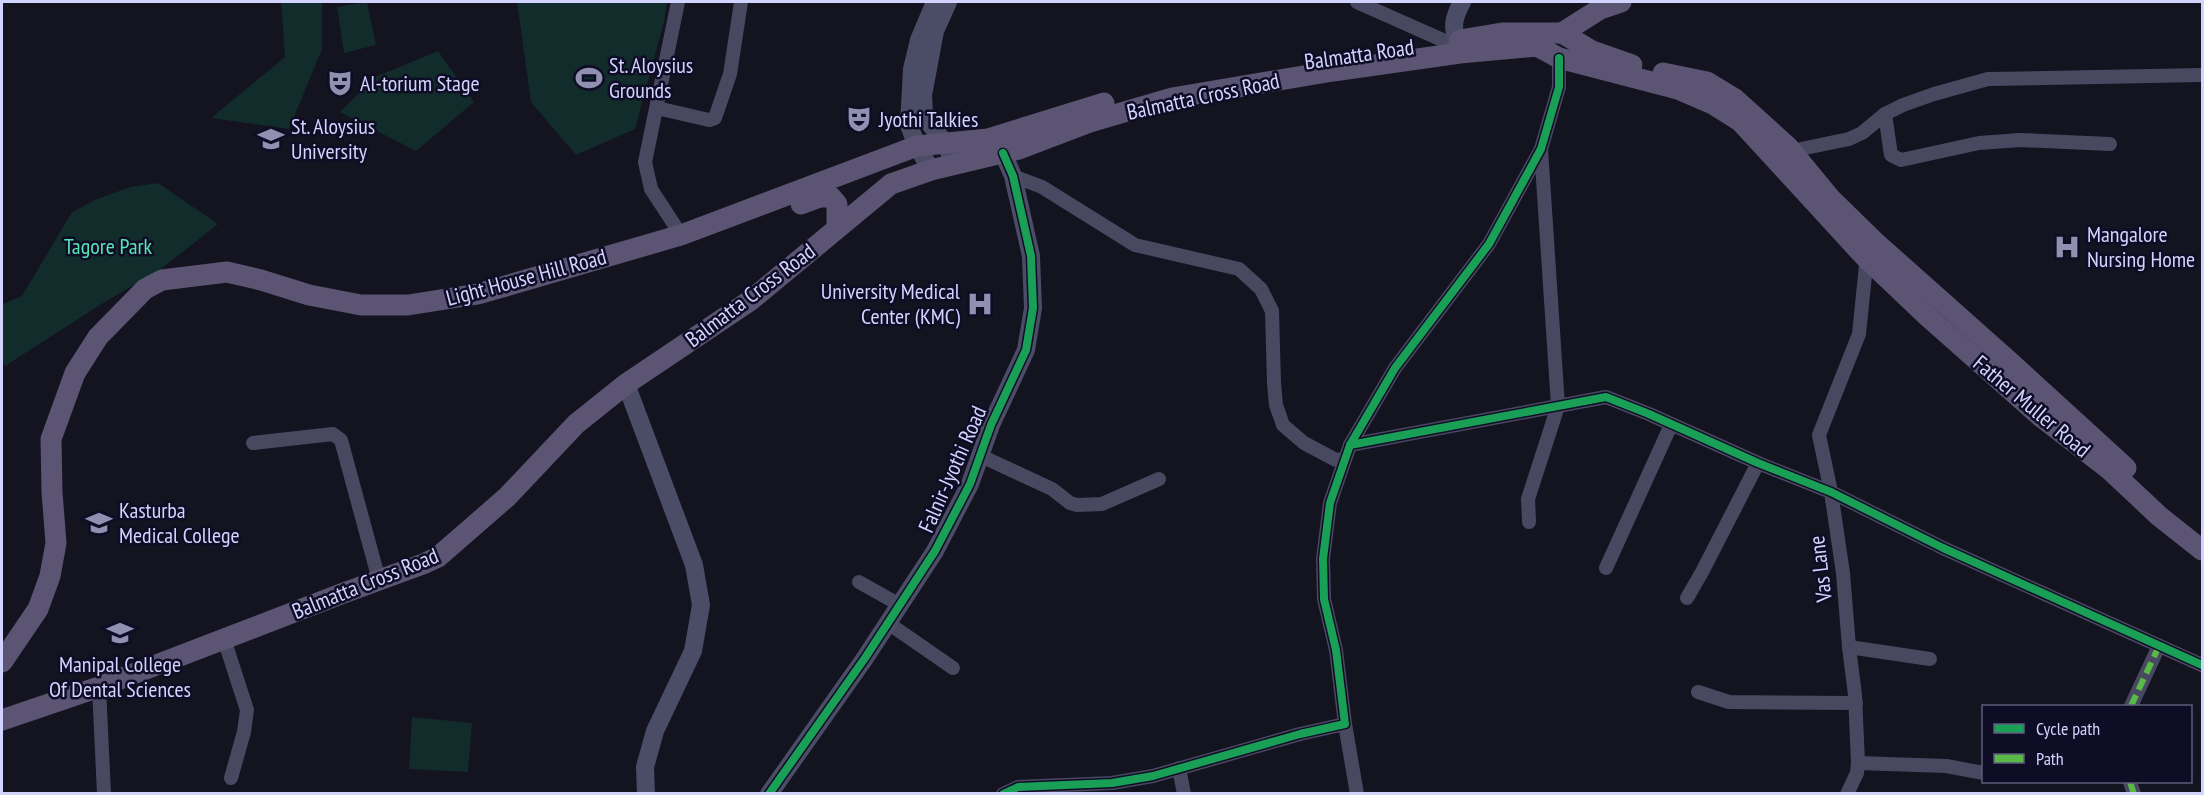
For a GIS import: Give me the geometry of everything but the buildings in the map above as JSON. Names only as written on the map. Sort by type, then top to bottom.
[{"type":"main road","points":[[1562,33],[1602,5],[1621,2]]},
{"type":"main road","name":"Balmatta Road","points":[[917,146],[988,139],[1157,88],[1231,73],[1502,33],[1562,33]]},
{"type":"main road","points":[[1562,33],[1563,59]]},
{"type":"main road","points":[[1562,33],[1592,51],[1635,66],[1707,82],[1735,99],[1791,151],[1870,249],[2101,443],[2178,519],[2202,537]]},
{"type":"main road","name":"Balmatta Cross Road","points":[[3,718],[99,687],[423,564],[448,550],[507,496],[576,424],[626,384],[751,300],[891,184],[932,170],[1019,149],[1090,122],[1172,98],[1460,52],[1537,46],[1563,59],[1678,89],[1713,104],[1740,121],[1870,249]]},
{"type":"main road","name":"Light House Hill Road","points":[[2,662],[38,609],[50,576],[56,543],[51,439],[75,373],[98,337],[145,290],[162,280],[227,272],[320,297],[361,305],[408,305],[478,294],[681,236],[917,146]]},
{"type":"main road","points":[[721,222],[753,224],[825,196],[831,196],[837,204],[837,228]]},
{"type":"main road","name":"Father Muller Road","points":[[1870,249],[1927,316],[2040,416],[2110,470],[2159,516],[2202,550]]},
{"type":"street","points":[[678,2],[645,162],[648,181],[681,236]]},
{"type":"street","points":[[657,108],[709,120],[715,118],[730,74],[741,2]]},
{"type":"street","points":[[932,170],[917,146],[909,125],[912,69],[919,40],[935,2]]},
{"type":"street","points":[[948,2],[935,31],[923,95],[924,113],[946,144],[954,165]]},
{"type":"street","points":[[1357,2],[1452,41],[1455,15],[1462,2]]},
{"type":"street","points":[[1357,794],[1336,650],[1324,599],[1323,559],[1330,503],[1347,452],[1395,368],[1489,244],[1541,149],[1559,87],[1563,59]]},
{"type":"street","points":[[1791,151],[1849,139],[1862,133],[1885,114],[1917,99],[1988,79],[2202,75]]},
{"type":"street","points":[[1885,114],[1891,155],[1901,160],[1979,143],[2020,140],[2110,144]]},
{"type":"street","points":[[1529,522],[1527,499],[1558,406],[1541,149]]},
{"type":"street","name":"Falnir-Jyothi Road","points":[[769,794],[888,623],[935,551],[970,484],[991,425],[1026,350],[1033,308],[1031,256],[1012,176],[1003,153]]},
{"type":"street","points":[[1012,176],[1042,187],[1135,245],[1239,269],[1261,289],[1272,311],[1276,405],[1283,425],[1304,442],[1336,460],[1347,452],[1606,397],[1831,492],[1943,548],[2202,665]]},
{"type":"street","name":"Vas Lane","points":[[1847,794],[1857,773],[1858,763],[1856,703],[1843,573],[1831,492],[1819,435],[1859,334],[1870,249]]},
{"type":"street","points":[[626,384],[694,565],[701,605],[693,651],[655,731],[645,767],[646,794]]},
{"type":"street","points":[[1606,568],[1671,425]]},
{"type":"street","points":[[253,443],[333,434],[338,436],[379,580]]},
{"type":"street","points":[[981,456],[1052,489],[1070,503],[1077,505],[1102,504],[1159,479]]},
{"type":"street","points":[[1687,597],[1758,463]]},
{"type":"street","points":[[859,582],[900,604]]},
{"type":"street","points":[[888,623],[953,668]]},
{"type":"street","points":[[224,639],[247,710],[244,732],[231,778]]},
{"type":"street","points":[[2131,705],[2159,646]]},
{"type":"street","points":[[1849,647],[1930,659]]},
{"type":"street","points":[[99,687],[104,794]]},
{"type":"street","points":[[1698,692],[1729,702],[1856,703]]},
{"type":"street","points":[[1003,794],[1018,787],[1113,788],[1300,734],[1346,724]]},
{"type":"street","points":[[1858,763],[1946,766],[1982,773]]},
{"type":"street","points":[[1179,768],[1184,794]]},
{"type":"green space","points":[[281,2],[322,2],[322,49],[289,129],[211,118],[285,57]]},
{"type":"green space","points":[[367,2],[376,45],[344,53],[337,7]]},
{"type":"green space","name":"St. Aloysius Grounds","points":[[517,2],[667,2],[664,22],[635,129],[576,155],[531,102]]},
{"type":"green space","points":[[438,51],[474,102],[416,151],[340,112],[375,77]]},
{"type":"green space","name":"Tagore Park","points":[[158,183],[218,224],[161,269],[5,366],[2,360],[3,304],[22,296],[72,212],[95,200],[130,187]]},
{"type":"green space","points":[[412,717],[472,723],[468,772],[409,769]]},
{"type":"marked path","points":[[2131,705],[2159,646]]},
{"type":"marked path","points":[[2130,783],[2134,794]]},
{"type":"cycle path","points":[[1003,794],[1018,787],[1112,783],[1153,776],[1300,734],[1345,724],[1336,650],[1324,599],[1323,559],[1330,503],[1350,445],[1395,368],[1489,244],[1541,149],[1559,87],[1559,58]]},
{"type":"cycle path","points":[[769,794],[865,658],[935,551],[970,484],[991,425],[1026,350],[1033,308],[1031,256],[1013,176],[1003,153]]},
{"type":"cycle path","points":[[1350,445],[1606,397],[1831,492],[1943,548],[2202,665]]},
{"type":"place","name":"St. Aloysius Grounds","points":[[589,78]]},
{"type":"place","name":"Al-torium Stage","points":[[340,83]]},
{"type":"place","name":"Jyothi Talkies","points":[[859,119]]},
{"type":"place","name":"St. Aloysius University","points":[[271,139]]},
{"type":"place","name":"Mangalore Nursing Home","points":[[2067,247]]},
{"type":"place","name":"University Medical Center (KMC)","points":[[980,304]]},
{"type":"place","name":"Kasturba Medical College","points":[[99,523]]},
{"type":"place","name":"Manipal College Of Dental Sciences","points":[[120,633]]}]
